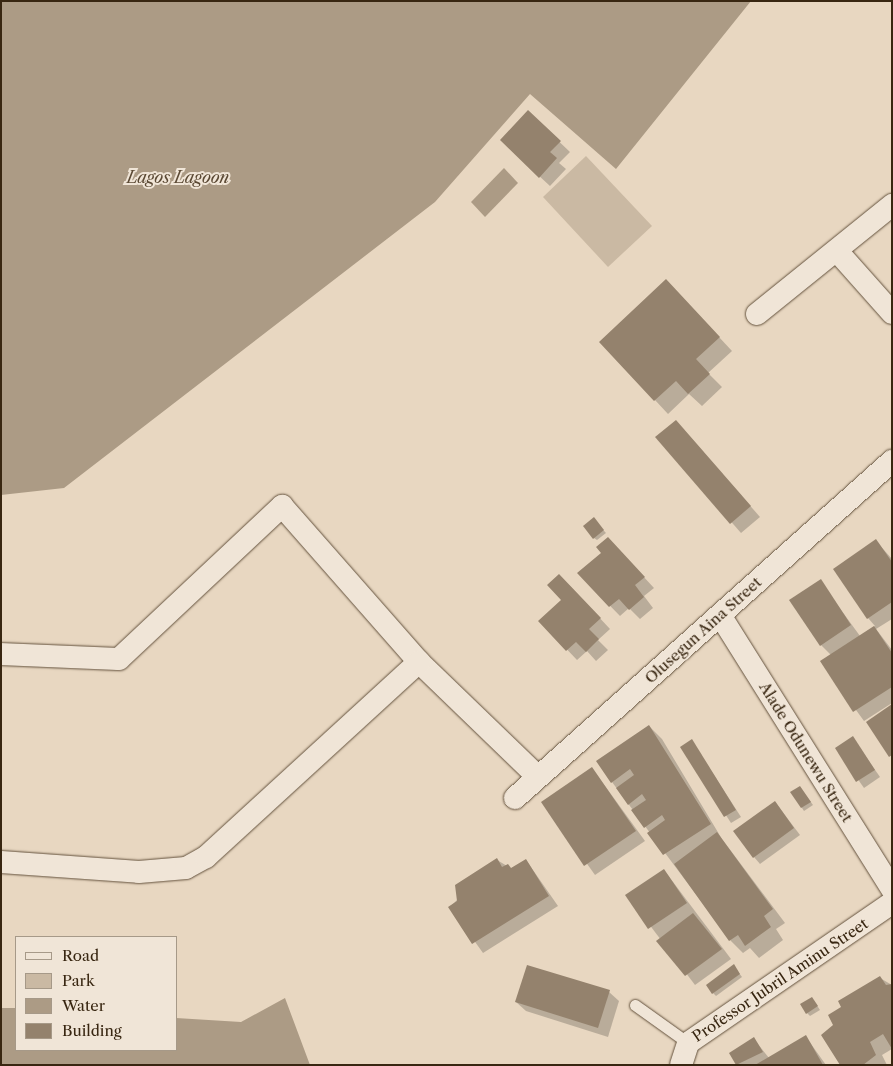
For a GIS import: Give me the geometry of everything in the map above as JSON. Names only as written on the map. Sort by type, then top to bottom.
[{"type":"street","points":[[757,314],[892,205]]},
{"type":"street","points":[[837,251],[892,312]]},
{"type":"street","name":"Olusegun Aina Street","points":[[515,798],[892,461]]},
{"type":"street","points":[[1,654],[119,659],[282,506],[419,662],[538,777]]},
{"type":"street","name":"Alade Odunewu Street","points":[[720,615],[892,889]]},
{"type":"street","points":[[1,862],[139,872],[186,868],[206,857],[419,662]]},
{"type":"street","name":"Professor Jubril Aminu Street","points":[[681,1065],[688,1043],[892,903]]},
{"type":"lane","points":[[635,1006],[688,1043]]},
{"type":"green space","points":[[586,156],[652,226],[608,267],[543,197]]},
{"type":"water","name":"Lagos Lagoon","points":[[1,1],[751,1],[616,169],[530,94],[435,202],[64,488],[1,495]]},
{"type":"water","points":[[504,168],[518,183],[485,217],[471,202]]},
{"type":"water","points":[[285,998],[310,1065],[1,1065],[1,1008],[15,1008],[15,1051],[178,1051],[178,1018],[241,1022]]},
{"type":"building","points":[[528,110],[561,141],[550,152],[557,158],[539,178],[500,140]]},
{"type":"building","points":[[666,279],[720,337],[696,359],[710,374],[688,394],[676,381],[654,401],[599,342]]},
{"type":"building","points":[[676,420],[751,506],[730,524],[655,437]]},
{"type":"building","points":[[594,517],[604,530],[593,539],[583,526]]},
{"type":"building","points":[[608,537],[645,577],[635,585],[644,597],[629,610],[619,599],[609,607],[577,573],[601,553],[596,547]]},
{"type":"building","points":[[876,539],[892,562],[892,602],[867,619],[833,569]]},
{"type":"building","points":[[559,574],[601,618],[589,629],[599,639],[586,652],[576,642],[566,651],[538,621],[561,600],[547,585]]},
{"type":"building","points":[[821,579],[851,625],[820,646],[789,600]]},
{"type":"building","points":[[874,626],[892,653],[892,687],[853,712],[820,661]]},
{"type":"building","points":[[892,704],[892,755],[889,757],[866,722]]},
{"type":"building","points":[[649,725],[711,824],[663,855],[647,833],[665,820],[662,815],[644,828],[631,810],[646,800],[642,794],[628,805],[616,788],[634,775],[630,769],[611,783],[596,761]]},
{"type":"building","points":[[853,736],[875,770],[856,782],[835,748]]},
{"type":"building","points":[[692,739],[736,810],[724,817],[680,747]]},
{"type":"building","points":[[592,767],[636,831],[584,866],[541,802]]},
{"type":"building","points":[[800,786],[811,802],[801,808],[790,792]]},
{"type":"building","points":[[775,801],[794,828],[753,858],[733,831]]},
{"type":"building","points":[[717,832],[773,909],[764,916],[771,927],[745,946],[738,935],[729,941],[674,864]]},
{"type":"building","points":[[497,858],[502,867],[508,864],[511,868],[526,859],[549,896],[472,944],[448,907],[457,901],[455,885]]},
{"type":"building","points":[[664,869],[687,903],[648,929],[625,895]]},
{"type":"building","points":[[693,913],[722,949],[685,976],[656,941]]},
{"type":"building","points":[[734,964],[740,974],[712,994],[706,985]]},
{"type":"building","points":[[527,965],[610,990],[598,1028],[515,1002]]},
{"type":"building","points":[[880,976],[886,985],[892,984],[892,1049],[883,1034],[870,1042],[876,1055],[863,1065],[840,1065],[821,1035],[833,1025],[828,1015],[841,1007],[838,1001]]},
{"type":"building","points":[[812,997],[818,1006],[806,1014],[800,1004]]},
{"type":"building","points":[[806,1035],[823,1065],[755,1065]]},
{"type":"building","points":[[754,1037],[763,1052],[736,1065],[729,1053]]}]
